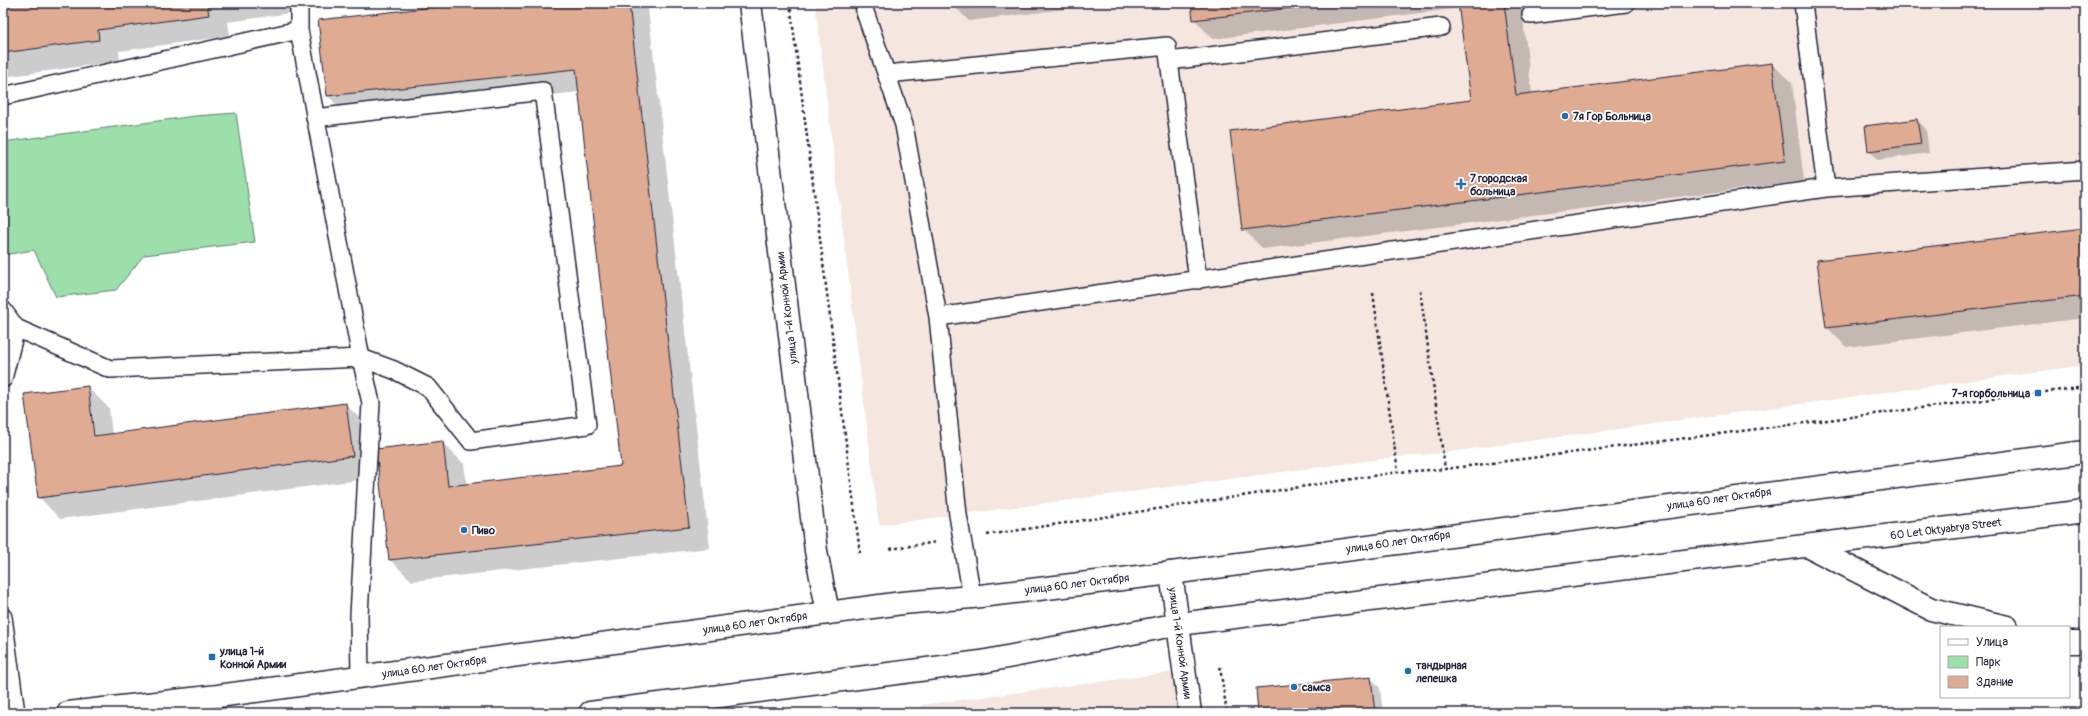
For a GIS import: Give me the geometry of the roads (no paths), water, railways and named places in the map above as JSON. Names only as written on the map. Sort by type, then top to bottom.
[{"type":"main road","name":"улица 1-й Конной Армии","points":[[750,3],[816,551],[828,613]]},
{"type":"main road","name":"улица 60 лет Октября","points":[[68,713],[218,704],[360,677],[828,613],[1171,573],[2085,452]]},
{"type":"main road","name":"60 Let Oktyabrya Street","points":[[1808,546],[2085,511]]},
{"type":"main road","points":[[590,713],[981,662],[1179,624],[1808,546],[1931,609],[2003,626]]},
{"type":"main road","name":"улица 1-й Конной Армии","points":[[1171,573],[1190,713]]},
{"type":"main road","points":[[2070,642],[2085,642]]},
{"type":"lane","points":[[299,3],[299,30],[361,358],[371,403],[359,616],[360,677]]},
{"type":"lane","points":[[864,3],[865,12],[904,125],[938,317],[961,538],[972,597]]},
{"type":"lane","points":[[1531,15],[1626,3]]},
{"type":"lane","points":[[1803,3],[1826,188]]},
{"type":"lane","points":[[1169,61],[1441,27]]},
{"type":"lane","points":[[3,96],[299,30]]},
{"type":"lane","points":[[887,74],[1167,46],[1198,280]]},
{"type":"lane","points":[[3,310],[16,328],[110,370],[361,358],[394,370],[428,388],[471,441],[587,425],[543,91],[316,118]]},
{"type":"lane","points":[[938,317],[1826,188],[2085,170]]},
{"type":"lane","points":[[3,380],[16,328]]},
{"type":"lane","points":[[3,617],[16,713]]},
{"type":"place","name":"7я Гор Больница","points":[[1565,116]]},
{"type":"place","name":"7 городская больница","points":[[1461,184]]},
{"type":"place","name":"7-я горбольница","points":[[2038,393]]},
{"type":"place","name":"Пиво","points":[[464,530]]},
{"type":"place","name":"улица 1-й Конной Армии","points":[[212,657]]},
{"type":"place","name":"тандырная лепешка","points":[[1408,671]]},
{"type":"place","name":"самса","points":[[1294,687]]}]
